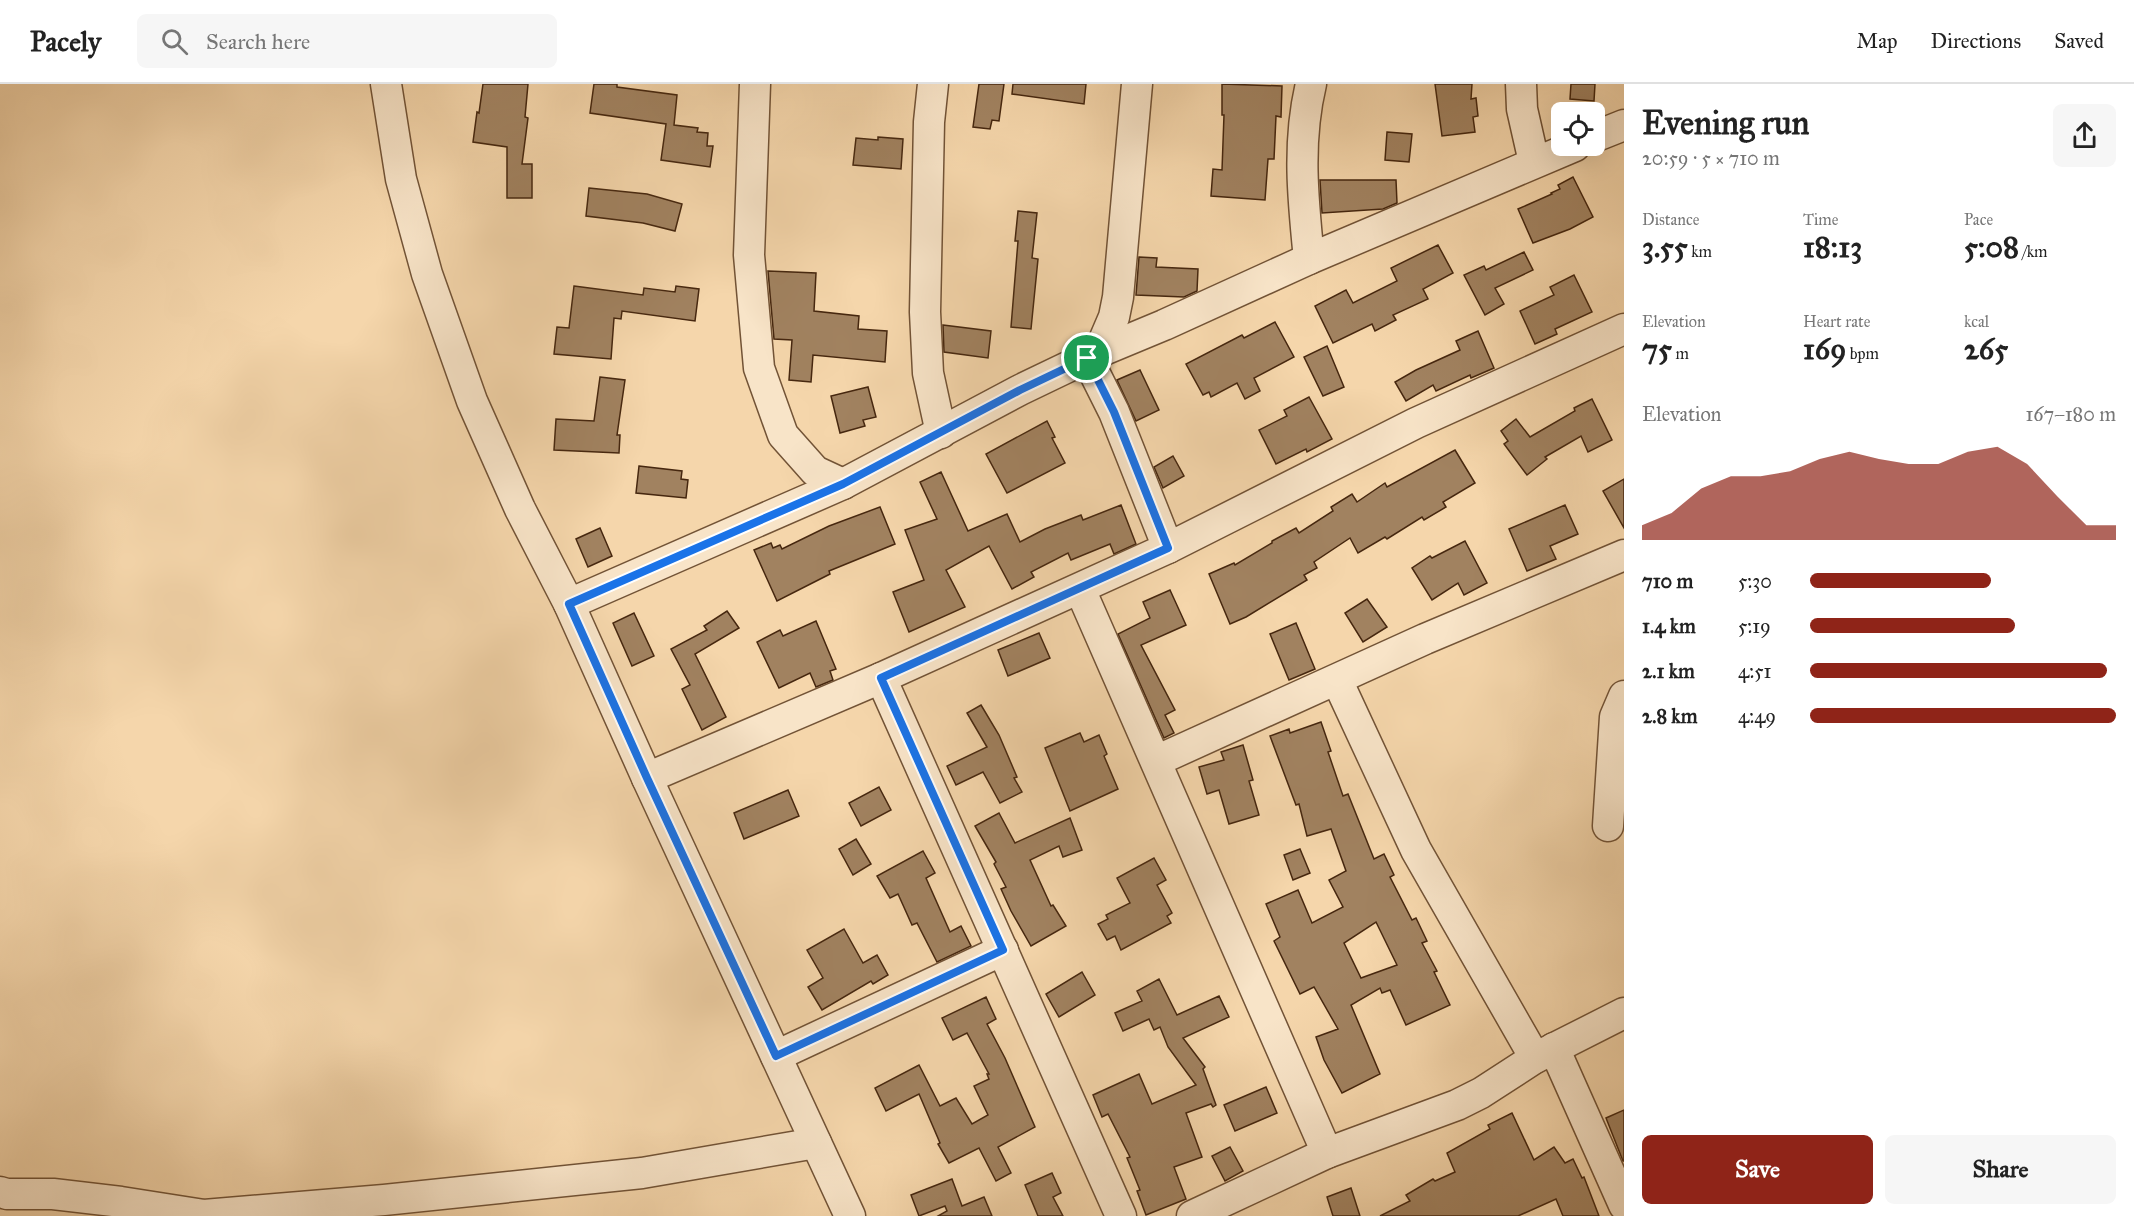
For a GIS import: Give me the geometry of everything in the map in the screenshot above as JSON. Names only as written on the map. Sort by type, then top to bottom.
[{"type":"street","points":[[386,84],[401,179],[430,285],[472,401],[520,509],[569,604],[850,1216]]},
{"type":"street","points":[[755,84],[750,255],[759,368],[783,435],[815,471],[843,484]]},
{"type":"street","points":[[933,84],[929,122],[925,312],[928,373],[941,432]]},
{"type":"street","points":[[1137,84],[1118,297],[1114,317],[1093,355],[1168,548]]},
{"type":"street","points":[[1309,259],[1303,199],[1302,142],[1311,84]]},
{"type":"street","points":[[1521,84],[1522,109],[1533,162]]},
{"type":"street","points":[[1605,133],[1624,125]]},
{"type":"street","points":[[569,604],[843,484],[1020,390],[1093,355],[1551,155]]},
{"type":"street","points":[[647,778],[881,678],[1080,589],[1168,548],[1416,423],[1624,329]]},
{"type":"street","points":[[1156,761],[1425,639],[1624,555]]},
{"type":"street","points":[[1080,589],[1328,1153]]},
{"type":"street","points":[[881,678],[1121,1216]]},
{"type":"street","points":[[1336,680],[1416,850],[1544,1053],[1624,1205]]},
{"type":"street","points":[[1608,826],[1615,717],[1624,696]]},
{"type":"street","points":[[776,1056],[1003,950]]},
{"type":"street","points":[[1192,1216],[1328,1153],[1481,1094],[1544,1053],[1624,1014]]},
{"type":"street","points":[[0,1192],[53,1194],[204,1215],[384,1200],[642,1173],[816,1143]]},
{"type":"building","points":[[483,84],[528,84],[525,117],[528,118],[522,164],[532,164],[532,198],[507,198],[507,147],[473,142]]},
{"type":"building","points":[[594,84],[617,84],[617,87],[677,95],[674,125],[698,128],[697,132],[708,133],[707,146],[713,146],[710,167],[661,160],[666,124],[590,113]]},
{"type":"building","points":[[979,84],[1004,84],[999,121],[992,120],[990,129],[973,127]]},
{"type":"building","points":[[1013,84],[1086,84],[1084,104],[1012,94]]},
{"type":"building","points":[[1222,84],[1282,86],[1281,117],[1276,116],[1274,159],[1268,159],[1265,200],[1211,196],[1213,169],[1222,170],[1224,115],[1222,115]]},
{"type":"building","points":[[1435,84],[1472,84],[1471,99],[1476,98],[1478,116],[1473,117],[1475,132],[1442,136]]},
{"type":"building","points":[[1571,84],[1595,84],[1594,101],[1570,99]]},
{"type":"building","points":[[1387,132],[1412,134],[1409,162],[1385,160]]},
{"type":"building","points":[[878,137],[903,139],[901,169],[853,165],[856,138],[878,140]]},
{"type":"building","points":[[1573,177],[1593,217],[1570,229],[1533,243],[1518,209],[1552,194],[1560,189],[1558,185]]},
{"type":"building","points":[[1320,180],[1396,180],[1397,203],[1383,209],[1322,213]]},
{"type":"building","points":[[589,188],[647,194],[682,204],[675,231],[643,223],[586,216]]},
{"type":"building","points":[[1018,211],[1037,213],[1032,258],[1038,259],[1031,329],[1011,327],[1018,241],[1015,241]]},
{"type":"building","points":[[1438,245],[1453,273],[1423,289],[1428,299],[1393,315],[1396,320],[1375,331],[1372,324],[1333,343],[1315,306],[1346,290],[1353,303],[1397,281],[1391,268]]},
{"type":"building","points":[[1524,252],[1533,270],[1495,288],[1504,304],[1485,315],[1464,275],[1484,266],[1486,270]]},
{"type":"building","points":[[1139,257],[1157,258],[1156,267],[1198,269],[1197,291],[1184,297],[1136,295]]},
{"type":"building","points":[[768,271],[816,273],[814,311],[859,316],[858,329],[887,331],[885,362],[813,355],[811,382],[789,380],[792,340],[774,339]]},
{"type":"building","points":[[1574,275],[1592,312],[1555,329],[1557,334],[1535,344],[1520,311],[1554,295],[1550,287]]},
{"type":"building","points":[[574,286],[643,295],[644,288],[675,292],[676,286],[699,289],[695,321],[622,311],[621,319],[614,318],[611,359],[554,354],[557,327],[569,328]]},
{"type":"building","points":[[1275,322],[1294,357],[1254,378],[1260,391],[1245,399],[1237,383],[1211,397],[1209,392],[1203,395],[1186,364],[1242,335],[1244,338]]},
{"type":"building","points":[[943,325],[991,331],[988,358],[944,352]]},
{"type":"building","points":[[1478,331],[1494,368],[1471,378],[1470,375],[1436,391],[1433,385],[1406,401],[1395,382],[1460,350],[1456,341]]},
{"type":"building","points":[[1327,346],[1344,387],[1323,396],[1304,357]]},
{"type":"building","points":[[1140,370],[1159,410],[1136,421],[1117,380]]},
{"type":"building","points":[[600,377],[625,380],[617,435],[620,435],[619,453],[554,450],[556,419],[594,421]]},
{"type":"building","points":[[868,387],[876,417],[863,420],[865,426],[840,433],[831,396]]},
{"type":"building","points":[[1309,397],[1332,439],[1276,464],[1259,430],[1287,416],[1284,410]]},
{"type":"building","points":[[1592,399],[1612,440],[1588,452],[1581,436],[1545,457],[1547,459],[1527,475],[1504,444],[1508,441],[1501,431],[1516,419],[1530,437]]},
{"type":"building","points":[[1047,421],[1055,437],[1052,438],[1065,463],[1007,493],[986,454]]},
{"type":"building","points":[[1455,450],[1475,483],[1443,502],[1446,507],[1424,520],[1422,517],[1387,539],[1385,537],[1358,553],[1350,538],[1314,562],[1317,568],[1304,575],[1307,580],[1246,617],[1230,624],[1209,574],[1234,563],[1235,565],[1296,528],[1299,533],[1333,511],[1331,507],[1352,494],[1357,502],[1385,483],[1387,487]]},
{"type":"building","points":[[1173,456],[1184,476],[1163,488],[1154,467]]},
{"type":"building","points":[[639,466],[682,471],[681,479],[688,480],[686,498],[636,493]]},
{"type":"building","points":[[941,472],[968,531],[1007,514],[1020,542],[1081,515],[1083,520],[1121,505],[1136,544],[1114,554],[1110,544],[1071,560],[1068,553],[1031,572],[1034,577],[1012,589],[989,546],[946,570],[965,607],[909,632],[893,592],[924,580],[905,530],[937,519],[920,482]]},
{"type":"building","points":[[1624,479],[1624,528],[1603,491]]},
{"type":"building","points":[[1565,505],[1578,534],[1550,546],[1556,559],[1527,571],[1509,529]]},
{"type":"building","points":[[880,507],[895,544],[829,571],[830,574],[777,601],[754,550],[771,543],[773,548],[780,545],[782,549],[829,526]]},
{"type":"building","points":[[600,528],[612,556],[588,567],[576,539]]},
{"type":"building","points":[[1465,541],[1487,583],[1464,595],[1458,583],[1432,600],[1412,568],[1430,556],[1432,558]]},
{"type":"building","points":[[1170,590],[1186,625],[1141,645],[1175,710],[1165,715],[1174,733],[1164,738],[1118,634],[1150,618],[1143,602]]},
{"type":"building","points":[[1367,599],[1387,627],[1363,642],[1345,613]]},
{"type":"building","points":[[727,611],[739,628],[695,654],[726,717],[702,730],[682,689],[690,685],[671,649],[707,630],[704,626]]},
{"type":"building","points":[[634,613],[654,656],[632,666],[613,623]]},
{"type":"building","points":[[816,621],[836,669],[830,671],[833,680],[816,687],[810,673],[779,688],[757,642],[780,630],[783,636]]},
{"type":"building","points":[[1296,623],[1315,669],[1289,680],[1270,634]]},
{"type":"building","points":[[1039,633],[1050,658],[1008,676],[998,650]]},
{"type":"building","points":[[981,705],[999,735],[1017,777],[1014,778],[1022,792],[1000,803],[983,772],[956,785],[947,766],[987,747],[967,713]]},
{"type":"building","points":[[1321,722],[1331,751],[1328,752],[1343,796],[1348,794],[1374,859],[1384,854],[1394,875],[1390,877],[1412,920],[1416,918],[1427,941],[1422,943],[1437,971],[1434,972],[1450,1005],[1406,1025],[1390,990],[1382,993],[1380,988],[1351,1005],[1380,1074],[1342,1093],[1324,1060],[1316,1037],[1338,1029],[1314,987],[1300,994],[1274,941],[1280,937],[1266,904],[1298,890],[1312,923],[1343,907],[1329,880],[1346,871],[1331,829],[1307,836],[1299,804],[1296,805],[1270,736],[1289,729],[1290,733]],"holes":[[[1376,922],[1397,965],[1361,978],[1344,943]]]},
{"type":"building","points":[[1080,733],[1084,742],[1099,735],[1107,754],[1104,756],[1118,789],[1070,811],[1045,748]]},
{"type":"building","points":[[1243,745],[1253,780],[1249,781],[1259,815],[1229,824],[1219,790],[1207,794],[1199,767],[1224,760],[1221,752]]},
{"type":"building","points":[[879,787],[891,810],[861,826],[849,803]]},
{"type":"building","points":[[788,790],[799,816],[744,839],[734,813]]},
{"type":"building","points":[[999,813],[1015,843],[1070,818],[1082,850],[1063,857],[1059,846],[1030,860],[1051,906],[1053,905],[1066,926],[1031,946],[1001,889],[1006,887],[994,864],[996,862],[975,826]]},
{"type":"building","points":[[856,839],[871,864],[853,875],[839,849]]},
{"type":"building","points":[[1300,849],[1310,873],[1293,880],[1284,855]]},
{"type":"building","points":[[923,851],[935,873],[926,878],[950,932],[961,926],[971,946],[937,962],[917,923],[912,925],[898,894],[890,898],[877,876]]},
{"type":"building","points":[[1154,858],[1166,880],[1157,885],[1172,913],[1167,916],[1171,923],[1121,950],[1115,936],[1107,940],[1098,924],[1108,919],[1106,915],[1130,903],[1117,878]]},
{"type":"building","points":[[844,929],[863,963],[877,955],[888,975],[873,984],[871,981],[822,1010],[808,987],[823,978],[807,950]]},
{"type":"building","points":[[1082,972],[1095,995],[1059,1017],[1046,994]]},
{"type":"building","points":[[1159,979],[1177,1015],[1219,996],[1229,1017],[1183,1038],[1205,1067],[1203,1069],[1216,1105],[1213,1107],[1211,1104],[1186,1113],[1202,1157],[1174,1167],[1186,1199],[1146,1215],[1137,1191],[1140,1190],[1127,1158],[1130,1157],[1108,1114],[1102,1117],[1093,1095],[1139,1074],[1152,1104],[1196,1085],[1168,1047],[1160,1027],[1154,1030],[1149,1019],[1123,1031],[1115,1013],[1142,1001],[1137,991]]},
{"type":"building","points":[[986,997],[996,1019],[987,1024],[1005,1058],[1035,1127],[998,1147],[1011,1173],[996,1181],[979,1148],[949,1163],[938,1144],[940,1143],[919,1094],[886,1111],[875,1088],[919,1065],[940,1106],[956,1098],[972,1124],[988,1115],[974,1086],[989,1079],[987,1074],[989,1074],[967,1033],[953,1040],[942,1018]]},
{"type":"building","points":[[1266,1087],[1277,1113],[1235,1131],[1224,1105]]},
{"type":"building","points":[[1624,1110],[1624,1161],[1623,1161],[1606,1118]]},
{"type":"building","points":[[1512,1113],[1534,1160],[1554,1147],[1565,1163],[1573,1159],[1582,1178],[1584,1177],[1599,1216],[1563,1216],[1556,1199],[1518,1216],[1380,1216],[1410,1201],[1406,1195],[1433,1179],[1435,1181],[1455,1172],[1447,1153],[1490,1129],[1488,1125]]},
{"type":"building","points":[[1230,1147],[1243,1171],[1225,1181],[1212,1156]]},
{"type":"building","points":[[1052,1173],[1061,1193],[1053,1197],[1063,1216],[1038,1216],[1025,1185]]},
{"type":"building","points":[[952,1179],[962,1206],[984,1197],[992,1216],[938,1216],[947,1211],[945,1206],[919,1216],[911,1195]]},
{"type":"building","points":[[1351,1188],[1360,1216],[1333,1216],[1327,1197]]},
{"type":"route","points":[[1087,358],[1114,412],[1168,548],[881,678],[1003,950],[776,1056],[569,604],[843,484],[1020,390],[1087,358]]}]
